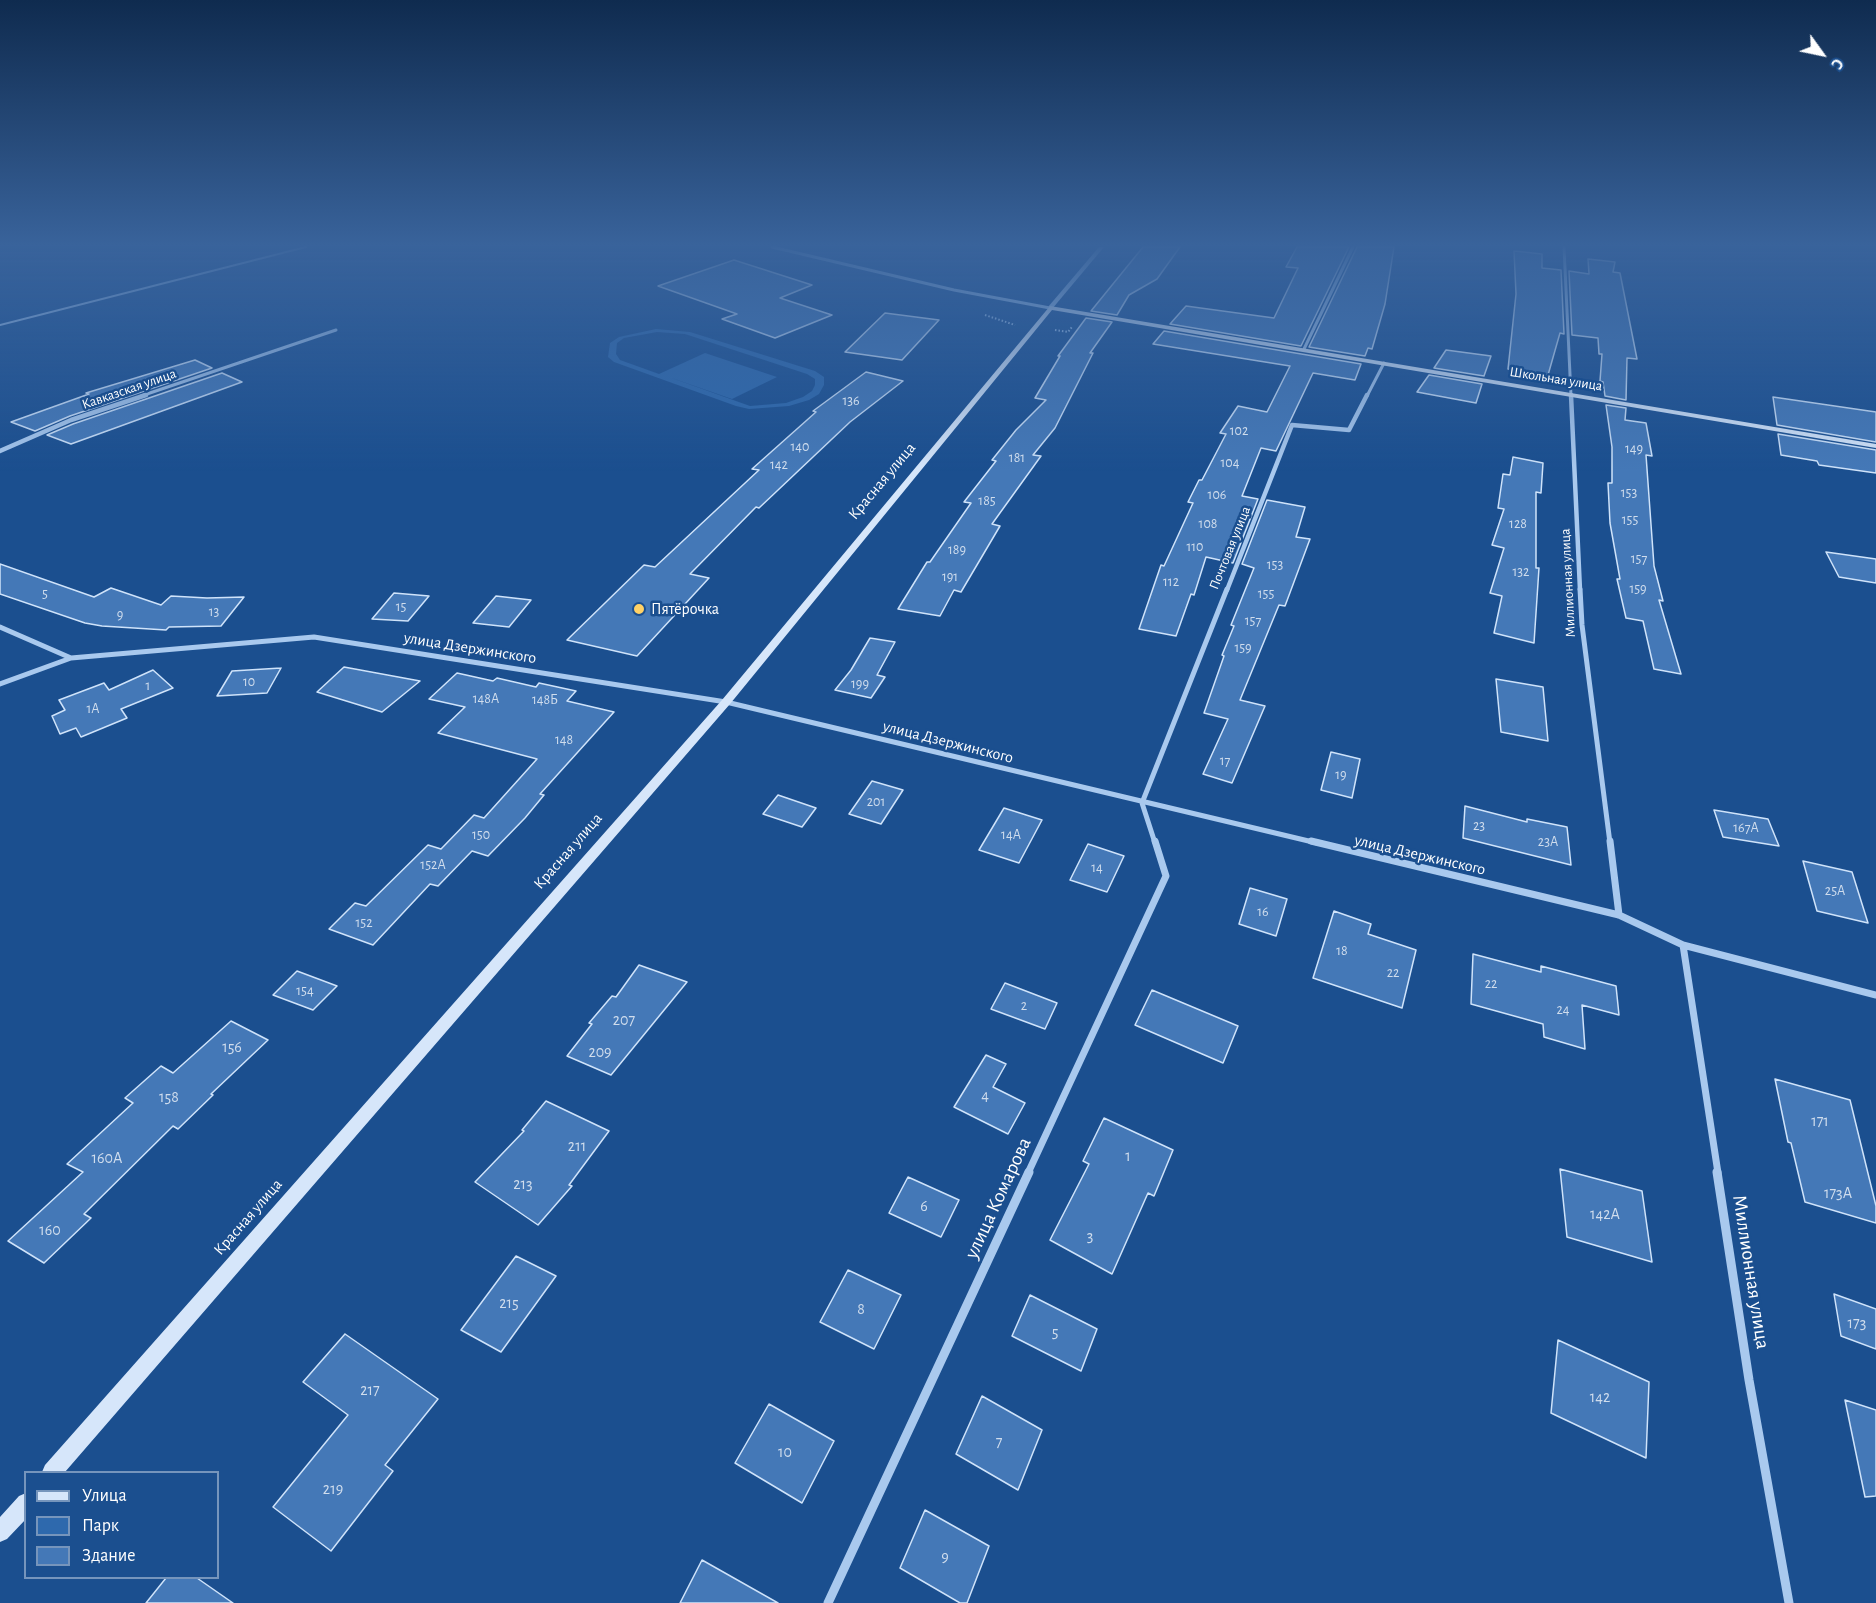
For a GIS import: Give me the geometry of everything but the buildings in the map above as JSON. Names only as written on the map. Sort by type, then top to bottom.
[{"type":"main road","name":"Красная улица","points":[[54,1471],[726,702],[1039,322]]},
{"type":"main road","name":"Школьная улица","points":[[1129,322],[1876,446]]},
{"type":"main road","points":[[0,1532],[24,1505]]},
{"type":"street","points":[[1304,350],[1317,322]]},
{"type":"street","name":"Миллионная улица","points":[[1569,322],[1582,625],[1619,915]]},
{"type":"street","name":"Кавказская улица","points":[[0,451],[71,420],[336,330]]},
{"type":"street","name":"Почтовая улица","points":[[1142,803],[1292,425],[1349,430],[1384,363]]},
{"type":"street","name":"улица Дзержинского","points":[[0,627],[71,658],[314,637],[726,702],[1619,915],[1683,945],[1876,995]]},
{"type":"street","points":[[0,684],[71,658]]},
{"type":"street","name":"улица Комарова","points":[[828,1603],[1166,876],[1142,803]]},
{"type":"street","name":"Миллионная улица","points":[[1683,945],[1749,1380],[1789,1603]]},
{"type":"green space","points":[[656,329],[690,332],[815,371],[824,377],[824,385],[819,394],[809,400],[789,406],[749,409],[736,406],[614,362],[608,357],[610,343],[619,337]],"holes":[[[657,332],[685,334],[807,374],[815,379],[815,385],[812,391],[803,397],[786,403],[750,406],[666,376],[732,399],[777,377],[705,353],[659,374],[620,360],[616,354],[617,343],[624,338]]]},
{"type":"place","name":"Пятёрочка","points":[[639,609]]}]
